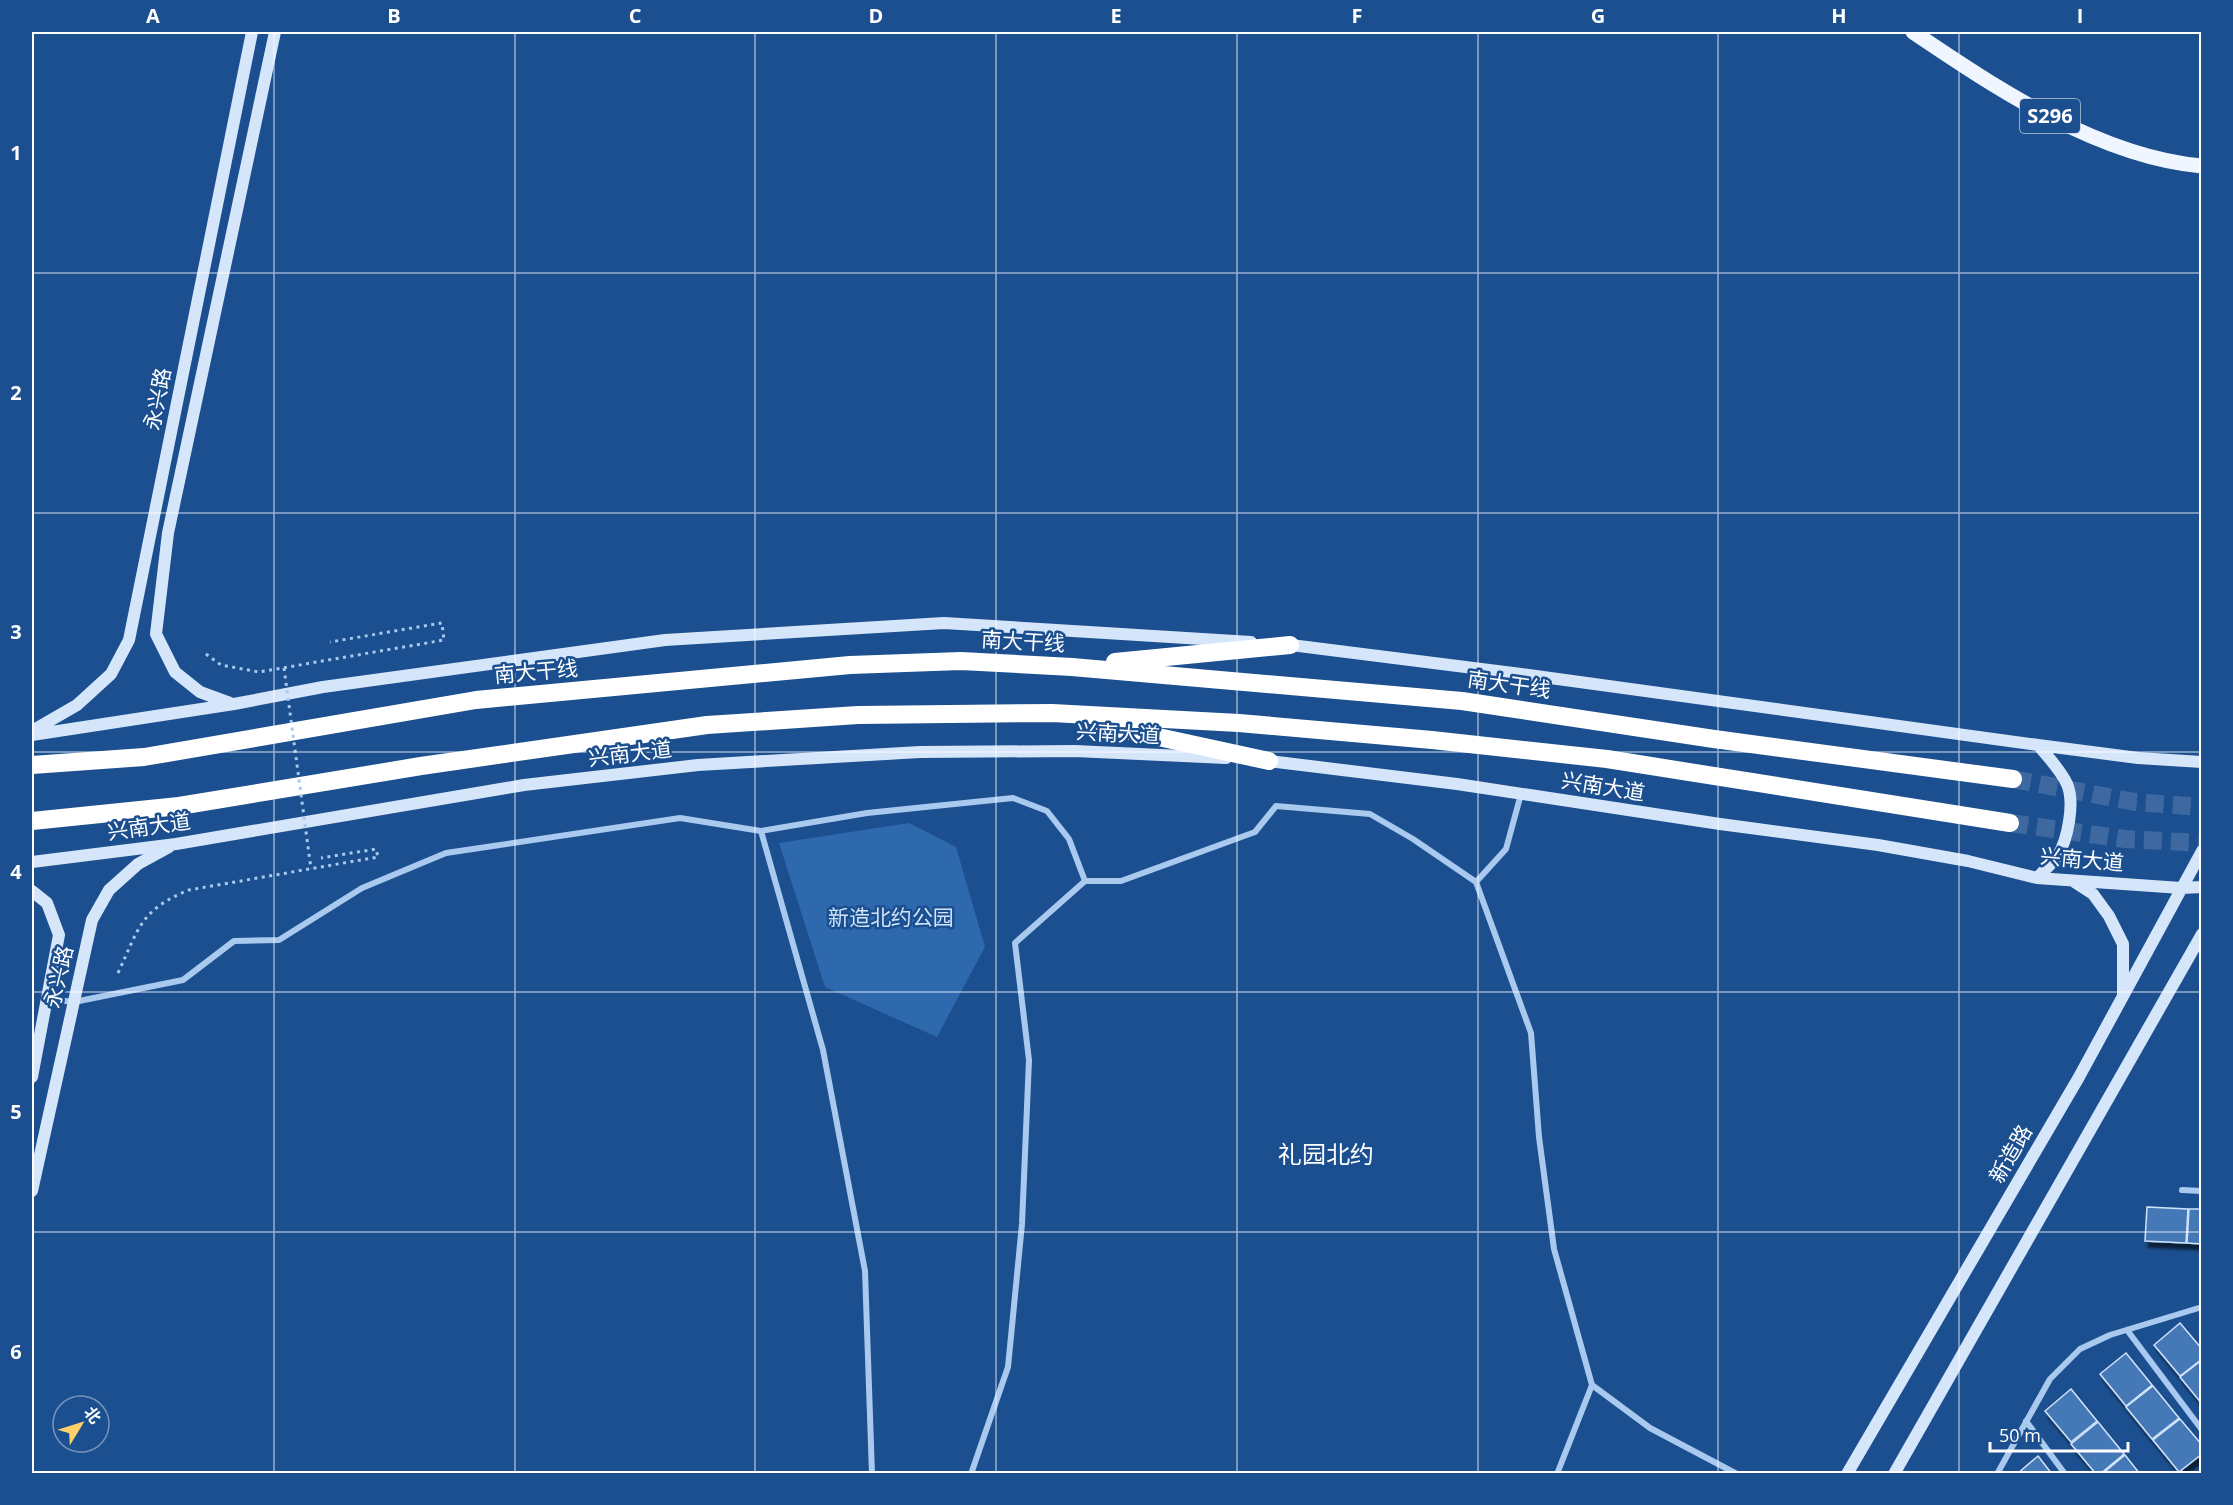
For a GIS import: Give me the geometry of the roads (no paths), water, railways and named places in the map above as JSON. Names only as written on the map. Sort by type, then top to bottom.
[{"type":"highway","points":[[1072,667],[1290,645]]},
{"type":"highway","name":"南大干线","points":[[32,765],[144,757],[476,700],[850,666],[961,661],[1072,667],[1462,701],[2013,779]]},
{"type":"highway","points":[[1052,713],[1269,761]]},
{"type":"highway","points":[[32,821],[179,806],[421,766],[706,724],[858,715],[1052,713],[1251,724],[1584,756],[2010,824]]},
{"type":"main road","name":"永兴路","points":[[32,733],[77,705],[111,674],[129,640],[252,32]]},
{"type":"main road","name":"永兴路","points":[[234,704],[200,692],[175,672],[156,634],[168,534],[275,32]]},
{"type":"main road","name":"S296","points":[[1913,32],[1990,82],[2059,121],[2127,149],[2202,166]]},
{"type":"main road","points":[[32,733],[234,704],[323,687],[665,640],[944,623],[1290,645],[1521,674],[2038,746],[2138,758],[2202,762]]},
{"type":"main road","points":[[2037,878],[2057,856],[2065,838],[2070,813],[2068,786],[2038,746]]},
{"type":"main road","name":"兴南大道","points":[[32,862],[176,844],[311,819],[524,785],[698,765],[920,752],[1075,751],[1269,761],[1878,845],[1968,861],[2037,878],[2181,888],[2202,887]]},
{"type":"main road","name":"永兴路","points":[[32,1191],[92,920],[109,890],[138,864],[176,844]]},
{"type":"main road","name":"新造路","points":[[1847,1473],[2079,1077],[2202,851]]},
{"type":"main road","points":[[2072,880],[2093,894],[2109,916],[2123,944],[2123,997]]},
{"type":"main road","name":"永兴路","points":[[32,891],[47,903],[60,935],[32,1077]]},
{"type":"main road","points":[[1894,1473],[2202,934]]},
{"type":"street","points":[[1476,882],[1506,849],[1521,794]]},
{"type":"street","points":[[47,999],[74,1002],[183,980],[234,941],[279,940],[362,888],[446,854],[680,818],[761,831],[867,813],[1013,798],[1047,811],[1069,839],[1085,881]]},
{"type":"street","points":[[971,1473],[1008,1367],[1022,1224],[1029,1060],[1015,943],[1085,881],[1121,881],[1255,832],[1276,806],[1370,814],[1413,839],[1476,882],[1531,1033],[1539,1137],[1554,1249],[1592,1384],[1650,1428],[1737,1473]]},
{"type":"street","points":[[761,831],[823,1050],[865,1271],[872,1473]]},
{"type":"street","points":[[2181,1190],[2202,1191]]},
{"type":"street","points":[[1997,1473],[2050,1379],[2080,1349],[2127,1330],[2202,1307]]},
{"type":"street","points":[[2127,1330],[2202,1430]]},
{"type":"street","points":[[1557,1473],[1592,1384]]},
{"type":"street","points":[[2026,1421],[2065,1473]]},
{"type":"tunnel","points":[[2013,779],[2135,802],[2202,807]]},
{"type":"tunnel","points":[[2010,823],[2125,839],[2202,843]]},
{"type":"district","name":"礼园北约","points":[[1326,1155]]},
{"type":"park label","name":"新造北约公园","points":[[891,918]]}]
